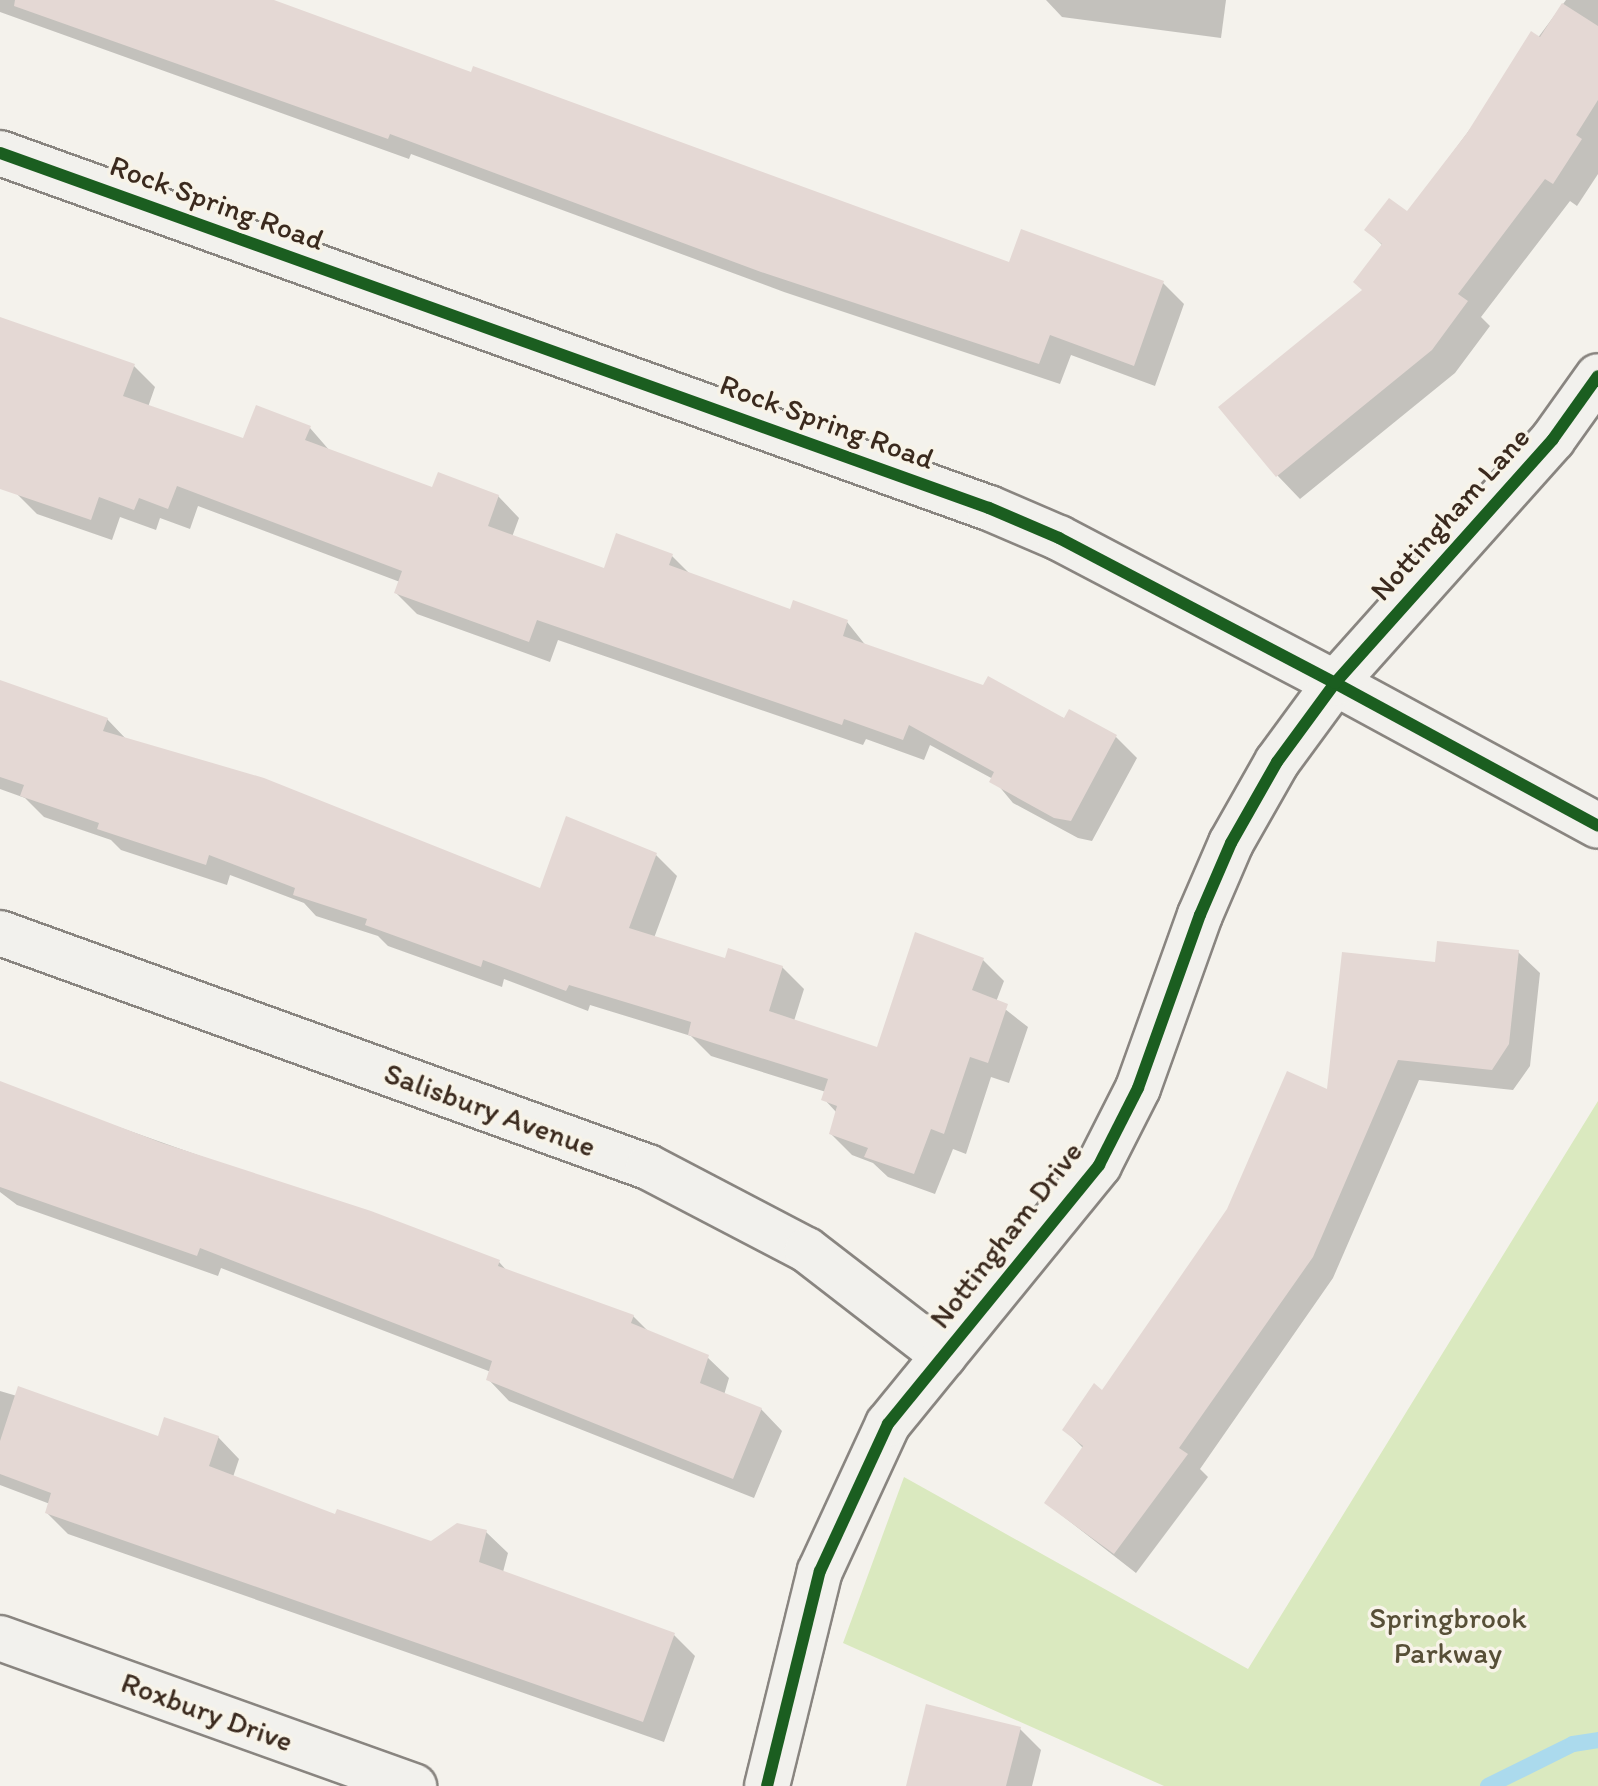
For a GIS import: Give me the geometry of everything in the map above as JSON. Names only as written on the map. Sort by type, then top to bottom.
[{"type":"street","name":"Rock Spring Road","points":[[0,153],[989,508],[1059,538],[1598,826]]},
{"type":"street","name":"Nottingham Lane","points":[[1335,683],[1553,439],[1598,376]]},
{"type":"street","name":"Nottingham Drive","points":[[767,1786],[820,1571],[888,1424],[1099,1165],[1138,1088],[1200,915],[1231,843],[1277,762],[1335,683]]},
{"type":"street","name":"Salisbury Avenue","points":[[0,933],[648,1167],[807,1250],[944,1356]]},
{"type":"street","name":"Roxbury Drive","points":[[0,1638],[414,1786]]},
{"type":"green space","name":"Springbrook Parkway","points":[[1598,1101],[1598,1786],[1164,1786],[843,1643],[904,1477],[1248,1669]]},
{"type":"building","points":[[15,0],[274,0],[471,72],[473,66],[1009,262],[1021,229],[1164,281],[1134,366],[1050,335],[1039,364],[761,272],[390,134],[388,139],[14,6]]},
{"type":"building","points":[[1562,3],[1598,26],[1598,100],[1576,135],[1582,139],[1553,184],[1545,179],[1458,294],[1468,301],[1432,350],[1276,477],[1218,407],[1362,290],[1353,282],[1382,244],[1364,230],[1389,198],[1407,211],[1467,133],[1531,31],[1540,37]]},
{"type":"building","points":[[0,317],[135,364],[123,396],[243,438],[256,405],[311,426],[305,440],[432,487],[438,472],[499,495],[488,526],[604,568],[616,533],[673,554],[669,565],[790,609],[793,600],[848,620],[843,636],[983,685],[988,676],[1064,718],[1069,709],[1117,735],[1071,821],[1054,818],[989,782],[994,772],[909,725],[903,740],[844,719],[842,725],[537,620],[529,642],[394,593],[402,571],[177,486],[168,509],[139,498],[134,510],[99,497],[91,520],[0,489]]},
{"type":"building","points":[[0,680],[108,718],[103,731],[264,778],[540,888],[566,816],[657,853],[629,928],[725,958],[728,948],[783,966],[769,1011],[877,1047],[915,932],[984,958],[972,990],[1008,1004],[988,1063],[970,1057],[944,1134],[931,1129],[914,1174],[864,1157],[868,1148],[829,1134],[837,1106],[821,1100],[828,1079],[688,1035],[691,1022],[569,985],[566,991],[483,960],[481,967],[365,925],[367,919],[293,895],[295,888],[209,855],[206,865],[97,829],[99,823],[20,796],[24,785],[0,777]]},
{"type":"building","points":[[1437,941],[1519,950],[1509,1044],[1492,1070],[1398,1060],[1313,1257],[1179,1448],[1188,1454],[1114,1554],[1044,1503],[1083,1446],[1062,1430],[1094,1383],[1102,1390],[1227,1209],[1287,1071],[1327,1089],[1342,952],[1435,962]]},
{"type":"building","points":[[0,1081],[162,1143],[371,1211],[500,1260],[498,1266],[634,1315],[631,1323],[709,1355],[700,1383],[762,1408],[733,1479],[486,1380],[492,1361],[200,1248],[197,1256],[0,1187]]},
{"type":"building","points":[[18,1386],[158,1436],[164,1417],[219,1436],[209,1466],[335,1514],[337,1509],[431,1541],[457,1523],[487,1530],[479,1562],[675,1633],[643,1722],[45,1513],[51,1493],[0,1474],[0,1441]]},
{"type":"building","points":[[926,1704],[1021,1727],[1006,1786],[906,1786]]},
{"type":"waterway","points":[[1488,1786],[1573,1744],[1598,1740]]},
{"type":"cycle path","points":[[0,153],[989,508],[1059,538],[1598,826]]},
{"type":"cycle path","points":[[767,1786],[820,1571],[888,1424],[1099,1165],[1138,1088],[1200,915],[1231,843],[1277,762],[1335,683],[1553,439],[1598,376]]}]
